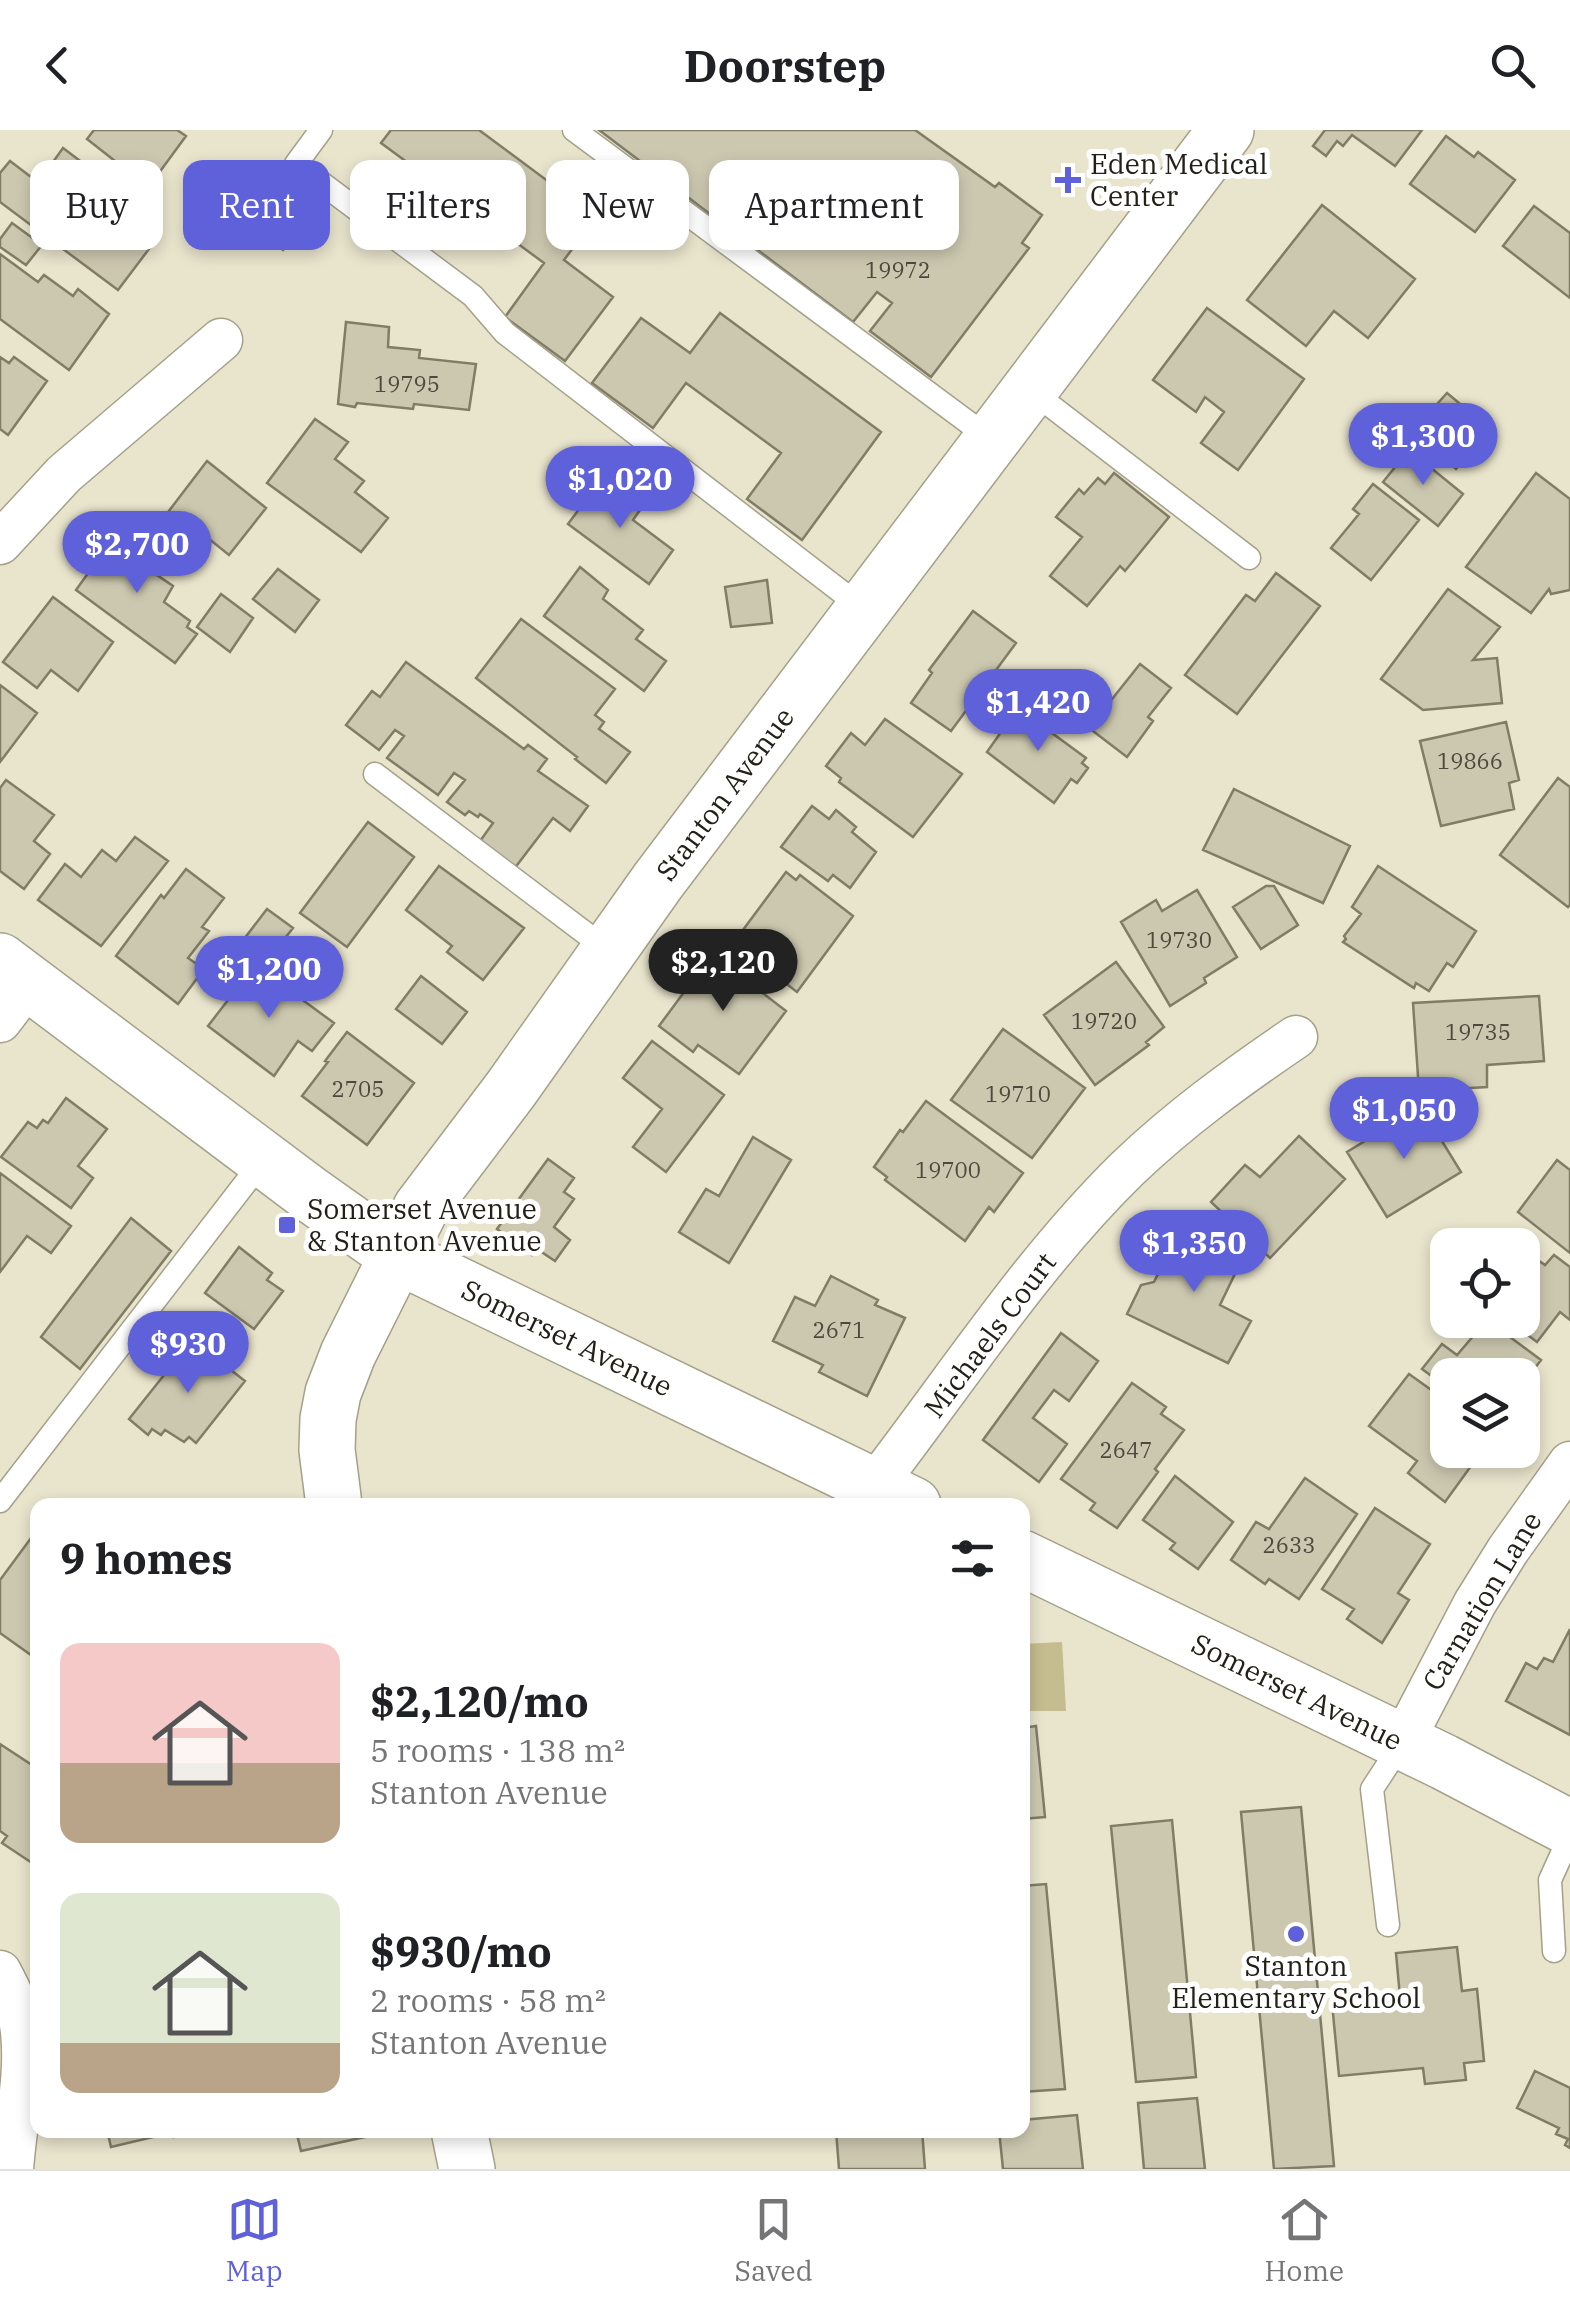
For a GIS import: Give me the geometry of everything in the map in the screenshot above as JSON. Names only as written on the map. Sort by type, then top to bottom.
[{"type":"street","name":"Stanton Avenue","points":[[333,1498],[327,1450],[333,1393],[348,1354],[421,1208],[658,882],[1226,130]]},
{"type":"street","points":[[0,542],[64,474],[221,340]]},
{"type":"street","name":"Somerset Avenue","points":[[10,988],[264,1159],[396,1255],[894,1496]]},
{"type":"street","name":"Michaels Court","points":[[894,1496],[1040,1266],[1126,1170],[1236,1078],[1296,1037]]},
{"type":"street","name":"Carnation Lane","points":[[1402,1743],[1475,1603],[1570,1464]]},
{"type":"street","name":"Somerset Avenue","points":[[1030,1562],[1444,1762],[1570,1832]]},
{"type":"street","points":[[0,1972],[22,2029],[12,2169]]},
{"type":"street","points":[[461,2138],[467,2169]]},
{"type":"lane","points":[[320,130],[296,164],[472,296],[505,333],[865,610]]},
{"type":"lane","points":[[574,130],[992,440]]},
{"type":"lane","points":[[1030,390],[1249,558]]},
{"type":"lane","points":[[374,774],[609,951]]},
{"type":"lane","points":[[0,1501],[264,1159]]},
{"type":"lane","points":[[1388,1925],[1372,1790],[1402,1743]]},
{"type":"lane","points":[[1554,1952],[1550,1880],[1570,1832]]},
{"type":"shaded area","points":[[1062,1642],[1066,1711],[1030,1711],[1030,1644]]},
{"type":"building","points":[[94,130],[177,130],[186,136],[163,167],[163,160],[114,160],[87,139]]},
{"type":"building","points":[[391,130],[479,130],[519,160],[404,160],[381,143]]},
{"type":"building","points":[[599,130],[915,130],[957,160],[709,160],[709,213],[689,198],[689,160],[639,160]]},
{"type":"building","points":[[1325,130],[1422,130],[1395,166],[1352,135],[1343,146],[1337,141],[1326,156],[1313,146]]},
{"type":"building","points":[[1446,136],[1474,157],[1478,152],[1515,180],[1475,232],[1410,184]]},
{"type":"building","points":[[63,148],[79,160],[54,160]]},
{"type":"building","points":[[10,161],[30,176],[30,224],[0,202],[0,173]]},
{"type":"building","points":[[959,161],[995,187],[999,183],[1042,215],[1022,243],[1029,248],[931,377],[870,331],[892,303],[877,292],[853,322],[758,250],[959,250]]},
{"type":"building","points":[[526,165],[546,180],[546,250],[571,250],[564,260],[613,297],[565,361],[505,317],[544,263],[526,250]]},
{"type":"building","points":[[1322,205],[1415,279],[1368,338],[1334,311],[1306,346],[1247,300]]},
{"type":"building","points":[[1534,206],[1570,233],[1570,298],[1503,246]]},
{"type":"building","points":[[12,223],[30,236],[30,250],[38,250],[26,265],[0,247],[0,239]]},
{"type":"building","points":[[64,250],[148,250],[118,290]]},
{"type":"building","points":[[0,254],[38,282],[44,275],[73,296],[78,289],[109,314],[69,370],[0,319]]},
{"type":"building","points":[[1207,308],[1304,379],[1238,470],[1201,443],[1224,412],[1205,397],[1196,412],[1153,380]]},
{"type":"building","points":[[720,313],[881,432],[802,540],[747,499],[781,453],[686,383],[653,428],[592,383],[641,318],[690,353]]},
{"type":"building","points":[[346,322],[389,327],[388,347],[420,350],[419,358],[476,364],[469,410],[414,404],[413,409],[338,404]]},
{"type":"building","points":[[0,357],[9,363],[14,357],[47,381],[8,435],[0,429]]},
{"type":"building","points":[[1447,393],[1490,429],[1456,469],[1413,431]]},
{"type":"building","points":[[315,419],[348,442],[335,459],[364,481],[355,492],[388,518],[361,552],[267,483]]},
{"type":"building","points":[[1409,450],[1463,494],[1438,526],[1383,482]]},
{"type":"building","points":[[207,461],[266,508],[229,555],[203,534],[195,544],[162,520]]},
{"type":"building","points":[[1114,473],[1169,517],[1125,571],[1120,566],[1087,606],[1050,576],[1082,537],[1056,517],[1079,489],[1084,494],[1098,478],[1105,484]]},
{"type":"building","points":[[1536,473],[1570,499],[1570,590],[1551,594],[1549,589],[1531,613],[1466,567]]},
{"type":"building","points":[[603,477],[632,498],[629,502],[640,510],[633,520],[673,550],[649,584],[568,524]]},
{"type":"building","points":[[1373,484],[1419,520],[1371,580],[1331,548],[1359,514],[1353,509]]},
{"type":"building","points":[[120,529],[161,560],[154,573],[173,586],[164,602],[190,621],[187,627],[197,634],[175,663],[76,590]]},
{"type":"building","points":[[580,567],[608,590],[603,599],[643,630],[636,639],[666,661],[644,691],[544,616]]},
{"type":"building","points":[[278,569],[319,600],[295,632],[253,599]]},
{"type":"building","points":[[1276,573],[1320,606],[1237,714],[1185,675],[1246,595],[1255,601]]},
{"type":"building","points":[[767,580],[772,623],[731,627],[725,587]]},
{"type":"building","points":[[1448,589],[1500,627],[1473,660],[1497,658],[1502,703],[1423,710],[1381,679]]},
{"type":"building","points":[[221,594],[253,618],[230,652],[197,627]]},
{"type":"building","points":[[53,597],[113,642],[78,691],[51,670],[37,688],[3,662]]},
{"type":"building","points":[[973,611],[1016,643],[951,731],[911,703],[932,673],[929,670]]},
{"type":"building","points":[[521,619],[615,689],[595,715],[604,722],[599,729],[630,752],[606,783],[476,678]]},
{"type":"building","points":[[406,662],[524,749],[528,745],[547,759],[538,771],[588,806],[570,831],[553,818],[514,869],[478,844],[493,823],[480,814],[478,817],[469,811],[465,815],[447,802],[465,780],[454,773],[438,795],[387,758],[404,736],[395,730],[379,750],[346,725],[372,691],[380,697]]},
{"type":"building","points":[[1140,664],[1171,688],[1148,717],[1153,721],[1127,757],[1089,728]]},
{"type":"building","points":[[0,685],[37,713],[0,762]]},
{"type":"building","points":[[1030,707],[1058,727],[1052,733],[1086,758],[1082,763],[1088,768],[1077,783],[1071,779],[1054,803],[987,752],[1018,708],[1026,713]]},
{"type":"building","points":[[885,719],[962,774],[913,837],[839,782],[841,778],[826,766],[851,733],[865,745]]},
{"type":"building","points":[[1506,722],[1519,780],[1509,783],[1514,809],[1441,826],[1420,741]]},
{"type":"building","points":[[1558,778],[1570,787],[1568,907],[1500,855]]},
{"type":"building","points":[[6,780],[54,815],[34,841],[50,854],[24,889],[0,871],[0,788]]},
{"type":"building","points":[[1234,789],[1350,846],[1323,903],[1203,850]]},
{"type":"building","points":[[812,806],[829,819],[836,810],[856,827],[852,832],[876,852],[850,888],[833,875],[828,881],[781,847]]},
{"type":"building","points":[[368,822],[414,857],[347,947],[300,913]]},
{"type":"building","points":[[135,837],[168,861],[101,946],[38,900],[65,864],[81,877],[102,850],[116,861]]},
{"type":"building","points":[[439,866],[524,928],[483,980],[447,952],[452,946],[406,910]]},
{"type":"building","points":[[1378,866],[1476,931],[1453,967],[1447,963],[1429,991],[1416,983],[1414,988],[1343,942],[1361,914],[1352,907]]},
{"type":"building","points":[[186,869],[224,898],[202,927],[209,931],[188,958],[204,969],[178,1004],[116,956],[161,895],[164,898]]},
{"type":"building","points":[[786,872],[796,880],[800,875],[853,916],[797,992],[749,955],[753,951],[737,938]]},
{"type":"building","points":[[1266,886],[1274,886],[1298,925],[1261,949],[1233,907]]},
{"type":"building","points":[[1197,890],[1237,957],[1170,1006],[1121,922],[1156,900],[1162,911]]},
{"type":"building","points":[[267,909],[293,928],[267,961],[241,943]]},
{"type":"building","points":[[716,949],[751,975],[747,981],[786,1011],[739,1074],[698,1045],[693,1052],[659,1026]]},
{"type":"building","points":[[1116,962],[1164,1027],[1146,1042],[1149,1045],[1095,1085],[1044,1015]]},
{"type":"building","points":[[255,965],[334,1023],[312,1051],[298,1041],[274,1076],[208,1026]]},
{"type":"building","points":[[421,976],[467,1012],[442,1044],[396,1009]]},
{"type":"building","points":[[1539,996],[1544,1061],[1487,1065],[1487,1087],[1419,1091],[1413,1003]]},
{"type":"building","points":[[1003,1029],[1085,1088],[1032,1158],[951,1100]]},
{"type":"building","points":[[347,1032],[414,1083],[367,1145],[302,1096]]},
{"type":"building","points":[[652,1041],[724,1095],[666,1172],[633,1147],[662,1109],[623,1078]]},
{"type":"building","points":[[66,1098],[107,1129],[78,1166],[93,1178],[71,1208],[1,1157],[28,1122],[37,1128],[43,1120],[48,1123]]},
{"type":"building","points":[[926,1101],[1023,1173],[994,1212],[989,1207],[965,1241],[885,1180],[887,1177],[874,1167]]},
{"type":"building","points":[[1421,1107],[1461,1172],[1387,1217],[1347,1152]]},
{"type":"building","points":[[1299,1136],[1345,1179],[1270,1258],[1211,1202],[1245,1165],[1260,1177]]},
{"type":"building","points":[[753,1137],[791,1160],[729,1263],[679,1232],[706,1189],[719,1196]]},
{"type":"building","points":[[548,1159],[574,1178],[564,1192],[574,1199],[554,1227],[570,1240],[555,1261],[537,1249],[532,1255],[497,1229]]},
{"type":"building","points":[[1557,1160],[1570,1170],[1570,1253],[1518,1212]]},
{"type":"building","points":[[0,1173],[71,1226],[51,1253],[27,1236],[0,1272]]},
{"type":"building","points":[[131,1218],[171,1251],[80,1369],[41,1337]]},
{"type":"building","points":[[1183,1223],[1244,1255],[1220,1305],[1251,1321],[1228,1363],[1127,1314],[1141,1285],[1154,1282]]},
{"type":"building","points":[[239,1247],[272,1273],[267,1280],[283,1291],[254,1329],[205,1293]]},
{"type":"building","points":[[1554,1255],[1570,1267],[1570,1320],[1560,1312],[1537,1342],[1532,1338],[1540,1338],[1540,1262],[1545,1265]]},
{"type":"building","points":[[831,1276],[878,1300],[875,1305],[905,1318],[867,1396],[819,1372],[823,1365],[773,1341],[795,1297],[815,1306]]},
{"type":"building","points":[[1061,1333],[1098,1361],[1069,1401],[1054,1390],[1033,1418],[1067,1444],[1039,1482],[983,1440]]},
{"type":"building","points":[[1472,1338],[1511,1338],[1538,1358],[1431,1358],[1442,1344],[1457,1355]]},
{"type":"building","points":[[192,1340],[245,1381],[196,1443],[189,1437],[184,1442],[165,1430],[161,1435],[152,1429],[148,1435],[129,1419]]},
{"type":"building","points":[[1430,1359],[1430,1375],[1422,1369]]},
{"type":"building","points":[[1409,1374],[1430,1389],[1430,1468],[1470,1468],[1445,1502],[1408,1473],[1417,1461],[1369,1426]]},
{"type":"building","points":[[1132,1383],[1166,1407],[1161,1414],[1184,1430],[1117,1528],[1090,1510],[1095,1503],[1061,1479]]},
{"type":"building","points":[[1175,1476],[1233,1522],[1198,1569],[1170,1549],[1175,1543],[1143,1520]]},
{"type":"building","points":[[1305,1478],[1357,1514],[1299,1599],[1269,1579],[1265,1584],[1231,1560],[1256,1522],[1269,1529]]},
{"type":"building","points":[[1375,1508],[1430,1544],[1398,1593],[1409,1600],[1382,1643],[1347,1619],[1354,1609],[1322,1589]]},
{"type":"building","points":[[30,1539],[30,1654],[0,1633],[0,1580]]},
{"type":"building","points":[[1570,1629],[1570,1735],[1506,1701],[1526,1663],[1537,1669],[1544,1658],[1553,1662]]},
{"type":"building","points":[[1036,1726],[1045,1817],[1030,1818],[1030,1727]]},
{"type":"building","points":[[0,1744],[30,1764],[30,1862],[2,1843],[7,1836],[0,1831]]},
{"type":"building","points":[[1301,1807],[1334,2166],[1274,2169],[1241,1812]]},
{"type":"building","points":[[1172,1820],[1196,2077],[1136,2082],[1111,1826]]},
{"type":"building","points":[[1046,1884],[1065,2089],[1030,2091],[1030,1885]]},
{"type":"building","points":[[1457,1947],[1462,1991],[1477,1989],[1484,2061],[1464,2063],[1466,2080],[1425,2084],[1423,2068],[1339,2076],[1332,2003],[1400,1997],[1396,1953]]},
{"type":"building","points":[[1535,2071],[1570,2088],[1570,2148],[1565,2145],[1568,2139],[1556,2134],[1559,2128],[1517,2108]]},
{"type":"building","points":[[1197,2098],[1205,2169],[1144,2169],[1138,2103]]},
{"type":"building","points":[[1077,2115],[1083,2169],[1003,2169],[1000,2138],[1030,2138],[1030,2119]]},
{"type":"building","points":[[109,2138],[149,2138],[111,2147]]},
{"type":"building","points":[[298,2138],[360,2138],[301,2151]]},
{"type":"building","points":[[837,2138],[923,2138],[925,2169],[839,2169]]},
{"type":"place","name":"Eden Medical Center","points":[[1068,180]]},
{"type":"place","name":"Somerset Avenue & Stanton Avenue","points":[[287,1225]]},
{"type":"place","name":"Stanton Elementary School","points":[[1296,1934]]}]
